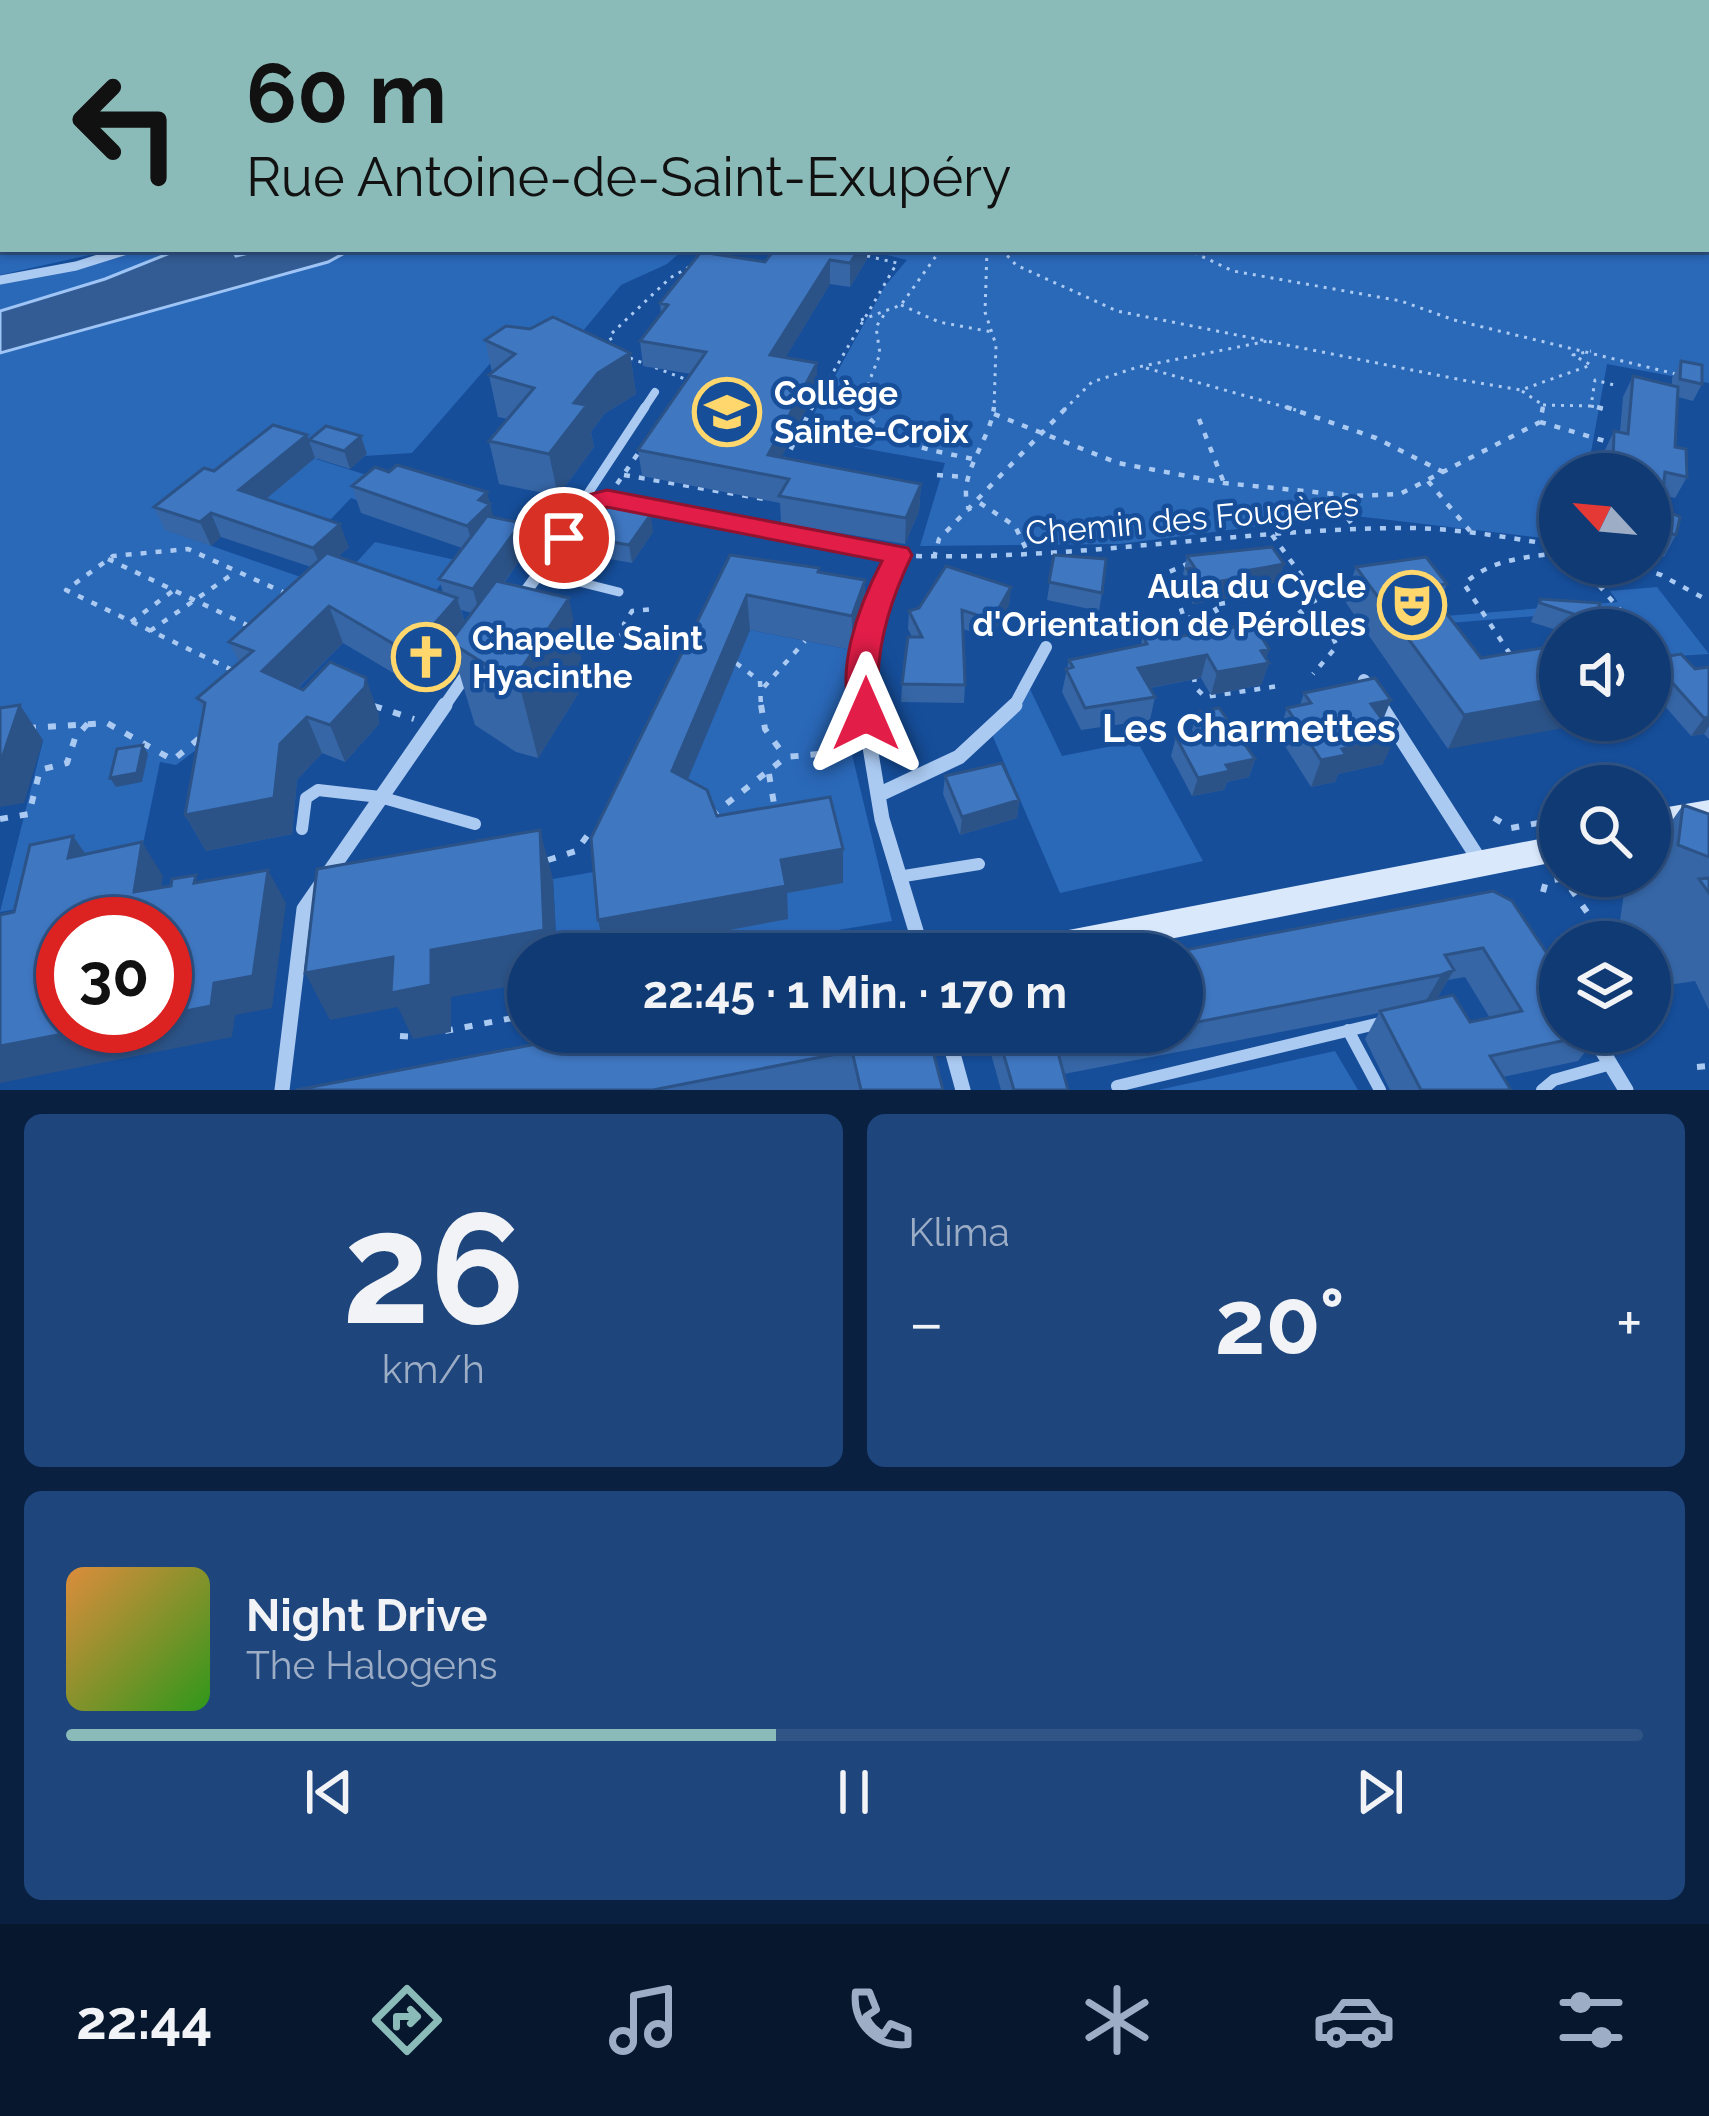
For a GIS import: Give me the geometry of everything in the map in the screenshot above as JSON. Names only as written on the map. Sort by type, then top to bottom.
[{"type":"main road","points":[[1671,818],[1708,811]]},
{"type":"main road","points":[[1131,933],[1539,854]]},
{"type":"street","points":[[0,280],[120,252]]},
{"type":"street","points":[[512,611],[590,503],[607,499],[898,555],[881,590],[862,678],[878,795],[916,933]]},
{"type":"street","points":[[878,795],[962,758],[1007,718],[1030,688],[1046,646]]},
{"type":"street","points":[[282,1090],[304,909],[486,647]]},
{"type":"street","points":[[1364,680],[1482,865]]},
{"type":"street","points":[[953,1053],[963,1090]]},
{"type":"street","points":[[1604,1053],[1626,1090]]},
{"type":"street","points":[[1613,1067],[1638,1090]]},
{"type":"lane","points":[[590,503],[587,495],[608,458],[655,392]]},
{"type":"lane","points":[[539,572],[619,592]]},
{"type":"lane","points":[[302,829],[306,798],[314,790],[380,797],[476,824]]},
{"type":"lane","points":[[898,877],[979,864]]},
{"type":"lane","points":[[1117,1086],[1394,1021]]},
{"type":"lane","points":[[1348,1030],[1380,1090]]},
{"type":"lane","points":[[1542,1090],[1554,1080],[1613,1067]]},
{"type":"path","points":[[861,320],[901,305],[939,252]]},
{"type":"path","points":[[970,511],[964,498],[966,477],[994,414],[996,345],[985,312],[987,252]]},
{"type":"path","points":[[1004,252],[1016,265],[1117,311],[1521,390],[1543,405],[1610,411]]},
{"type":"path","points":[[1192,252],[1233,271],[1401,302],[1454,320],[1685,377]]},
{"type":"path","points":[[780,469],[897,263],[857,253]]},
{"type":"path","points":[[629,358],[609,336],[670,278],[706,257]]},
{"type":"path","points":[[901,305],[939,322],[992,332]]},
{"type":"path","points":[[884,315],[876,327],[880,354],[860,405],[867,423],[887,436],[977,460]]},
{"type":"path","points":[[934,558],[939,539],[1092,382],[1138,367],[1268,341]]},
{"type":"path","points":[[1521,390],[1591,365],[1573,355],[1592,351]]},
{"type":"path","points":[[1138,367],[1221,385],[1286,407],[1412,453],[1445,473]]},
{"type":"path","points":[[685,387],[694,375]]},
{"type":"path","points":[[1591,406],[1595,380],[1614,385]]},
{"type":"path","points":[[1540,422],[1543,405]]},
{"type":"path","points":[[994,414],[1118,463],[1224,483],[1330,494],[1400,494],[1540,422],[1605,441]]},
{"type":"path","points":[[1199,419],[1224,483]]},
{"type":"path","points":[[624,475],[762,502],[771,485]]},
{"type":"path","points":[[937,475],[966,477]]},
{"type":"path","points":[[1428,481],[1471,531]]},
{"type":"path","points":[[1330,494],[1353,525]]},
{"type":"path","points":[[980,502],[1025,533],[1022,538],[1029,556]]},
{"type":"path","name":"Chemin des Fougères","points":[[898,555],[1123,553],[1353,525],[1471,531],[1539,542]]},
{"type":"path","points":[[1271,534],[1330,628],[1336,649],[1313,674]]},
{"type":"path","points":[[243,675],[66,590],[108,560],[188,549],[296,598]]},
{"type":"path","points":[[1516,664],[1464,584],[1478,570],[1551,554],[1569,571],[1585,569],[1619,609]]},
{"type":"path","points":[[1273,556],[1289,559]]},
{"type":"path","points":[[1184,617],[1168,572],[1202,559]]},
{"type":"path","points":[[108,560],[258,630]]},
{"type":"path","points":[[150,631],[236,572]]},
{"type":"path","points":[[1671,580],[1709,601]]},
{"type":"path","points":[[131,622],[173,590]]},
{"type":"path","points":[[1226,603],[1213,605],[1237,646]]},
{"type":"path","points":[[571,649],[602,649],[629,630],[624,624],[632,611],[654,609]]},
{"type":"path","points":[[1299,610],[1316,630],[1330,628]]},
{"type":"path","points":[[1177,644],[1167,625],[1184,617],[1193,617],[1209,634],[1228,631]]},
{"type":"path","points":[[786,758],[770,738],[760,714],[764,686],[805,641]]},
{"type":"path","points":[[1186,662],[1195,687],[1205,697],[1280,686]]},
{"type":"path","points":[[736,663],[759,676],[764,686]]},
{"type":"path","points":[[367,710],[371,705],[416,719]]},
{"type":"path","points":[[0,819],[29,814],[40,770],[67,763],[75,738],[89,722]]},
{"type":"path","points":[[21,729],[106,723],[173,760],[204,735]]},
{"type":"path","points":[[706,819],[786,758],[871,750]]},
{"type":"path","points":[[769,772],[778,822]]},
{"type":"path","points":[[1494,818],[1511,828],[1539,823]]},
{"type":"path","points":[[537,862],[576,851],[587,836]]},
{"type":"path","points":[[1577,897],[1589,915]]},
{"type":"path","points":[[400,1036],[507,1018]]},
{"type":"path","points":[[1697,1067],[1709,1066]]},
{"type":"shaded area","points":[[0,252],[103,252],[0,275]]},
{"type":"shaded area","points":[[127,252],[172,252],[105,279],[0,311],[0,283]]},
{"type":"shaded area","points":[[172,252],[234,252],[236,256],[346,252],[328,262],[0,353],[0,311],[105,279]]},
{"type":"shaded area","points":[[346,252],[681,252],[667,264],[621,285],[578,337],[494,359],[412,453],[316,459],[395,484],[370,505],[351,498],[331,519],[260,504],[166,530],[335,589],[216,735],[176,765],[160,762],[137,873],[65,897],[36,897],[36,905],[0,912],[43,741],[0,747],[0,353],[328,262]]},
{"type":"shaded area","points":[[875,252],[1709,252],[1709,383],[1607,364],[1591,453],[1539,453],[1539,538],[1347,515],[1120,544],[920,546],[945,463],[801,437],[885,286],[907,260]]},
{"type":"shaded area","points":[[375,542],[460,561],[428,600],[341,579]]},
{"type":"shaded area","points":[[1657,587],[1709,654],[1671,656],[1671,609],[1539,609],[1539,616],[1449,623],[1445,616],[1618,602],[1610,591]]},
{"type":"shaded area","points":[[750,630],[852,650],[849,742],[892,921],[821,933],[556,933],[553,879],[721,850],[677,805]]},
{"type":"shaded area","points":[[1030,689],[1062,756],[1137,741],[1203,861],[1060,893],[991,732]]},
{"type":"shaded area","points":[[1335,1051],[1358,1090],[1158,1090]]},
{"type":"building","points":[[701,252],[765,262],[773,252],[857,252],[850,263],[830,260],[770,355],[817,363],[768,455],[921,484],[906,518],[779,496],[789,479],[638,450],[706,352],[640,341],[668,305],[660,303]]},
{"type":"building","points":[[553,317],[630,353],[598,373],[574,403],[587,405],[549,454],[489,441],[534,388],[489,375],[515,354],[485,340],[506,326],[530,329]]},
{"type":"building","points":[[1681,361],[1702,365],[1702,384],[1680,379]]},
{"type":"building","points":[[1633,376],[1678,387],[1675,447],[1686,449],[1687,477],[1671,473],[1671,453],[1613,453],[1614,431],[1628,434]]},
{"type":"building","points":[[273,425],[307,435],[239,490],[340,524],[313,548],[211,513],[200,522],[154,507],[204,468],[214,471]]},
{"type":"building","points":[[326,426],[361,436],[344,451],[309,440]]},
{"type":"building","points":[[397,465],[487,492],[479,500],[490,504],[467,526],[352,486],[375,467],[389,472]]},
{"type":"building","points":[[615,496],[615,506],[651,514],[629,545],[607,541],[574,554]]},
{"type":"building","points":[[1671,513],[1680,517],[1676,535],[1671,534]]},
{"type":"building","points":[[487,516],[521,523],[473,589],[439,579]]},
{"type":"building","points":[[1272,547],[1284,564],[1245,571],[1246,577],[1197,585],[1187,569],[1195,568],[1187,556]]},
{"type":"building","points":[[327,553],[457,598],[415,646],[404,650],[329,606],[262,671],[303,690],[330,662],[366,678],[365,687],[330,725],[307,717],[280,744],[274,798],[185,815],[205,703],[197,698],[253,651],[229,642]]},
{"type":"building","points":[[730,555],[865,580],[852,616],[747,595],[672,771],[707,790],[717,816],[830,797],[843,849],[781,860],[786,886],[598,920],[591,838]]},
{"type":"building","points":[[1054,555],[1106,559],[1102,593],[1049,582]]},
{"type":"building","points":[[1426,557],[1447,584],[1426,587],[1481,658],[1539,648],[1539,702],[1464,715],[1356,567]]},
{"type":"building","points":[[946,566],[1011,587],[992,620],[962,610],[965,685],[902,684],[908,637],[922,637],[909,611],[919,608]]},
{"type":"building","points":[[496,581],[569,598],[517,675],[493,669],[450,642]]},
{"type":"building","points":[[1540,599],[1600,603],[1598,609],[1558,609]]},
{"type":"building","points":[[1253,624],[1269,649],[1261,651],[1269,663],[1217,672],[1207,655],[1138,668],[1155,697],[1085,708],[1066,669],[1073,667],[1069,660],[1147,644],[1143,636],[1172,631],[1176,637]]},
{"type":"building","points":[[1681,654],[1695,669],[1709,667],[1709,717],[1704,718],[1671,681],[1671,656]]},
{"type":"building","points":[[1375,678],[1391,700],[1371,704],[1395,737],[1342,749],[1346,755],[1321,760],[1287,708],[1311,703],[1304,693]]},
{"type":"building","points":[[20,705],[0,764],[0,708]]},
{"type":"building","points":[[1219,708],[1255,759],[1198,778],[1176,737],[1208,731],[1197,712]]},
{"type":"building","points":[[143,745],[137,773],[110,778],[117,749]]},
{"type":"building","points":[[1002,763],[1019,800],[962,817],[945,776]]},
{"type":"building","points":[[1683,805],[1709,814],[1709,857],[1678,845]]},
{"type":"building","points":[[540,830],[544,930],[431,950],[431,985],[391,993],[393,957],[305,973],[317,869]]},
{"type":"building","points":[[73,836],[68,858],[142,842],[134,892],[171,886],[172,879],[196,875],[194,883],[268,870],[253,976],[214,983],[211,1006],[192,1010],[192,897],[36,897],[36,1039],[0,1046],[0,915],[14,912],[30,845]]},
{"type":"building","points":[[1493,891],[1512,901],[1539,942],[1539,1046],[1490,1056],[1511,1090],[1421,1090],[1380,1011],[1453,995],[1470,1022],[1522,1011],[1483,948],[1445,955],[1454,970],[1441,975],[1203,1021],[1203,947]]},
{"type":"building","points":[[507,1050],[842,1053],[653,1090],[296,1090]]},
{"type":"building","points":[[852,1053],[933,1053],[943,1090],[861,1090]]},
{"type":"building","points":[[1003,1053],[1058,1053],[1068,1090],[1014,1090]]},
{"type":"place","name":"Collège Sainte-Croix","points":[[727,412]]},
{"type":"place","name":"Aula du Cycle d'Orientation de Pérolles","points":[[1412,605]]},
{"type":"place","name":"Chapelle Saint Hyacinthe","points":[[426,657]]},
{"type":"district","name":"Les Charmettes","points":[[1249,728]]},
{"type":"route","points":[[564,538],[590,503],[607,499],[898,555],[881,590],[871,630],[862,678],[866,714]]}]
